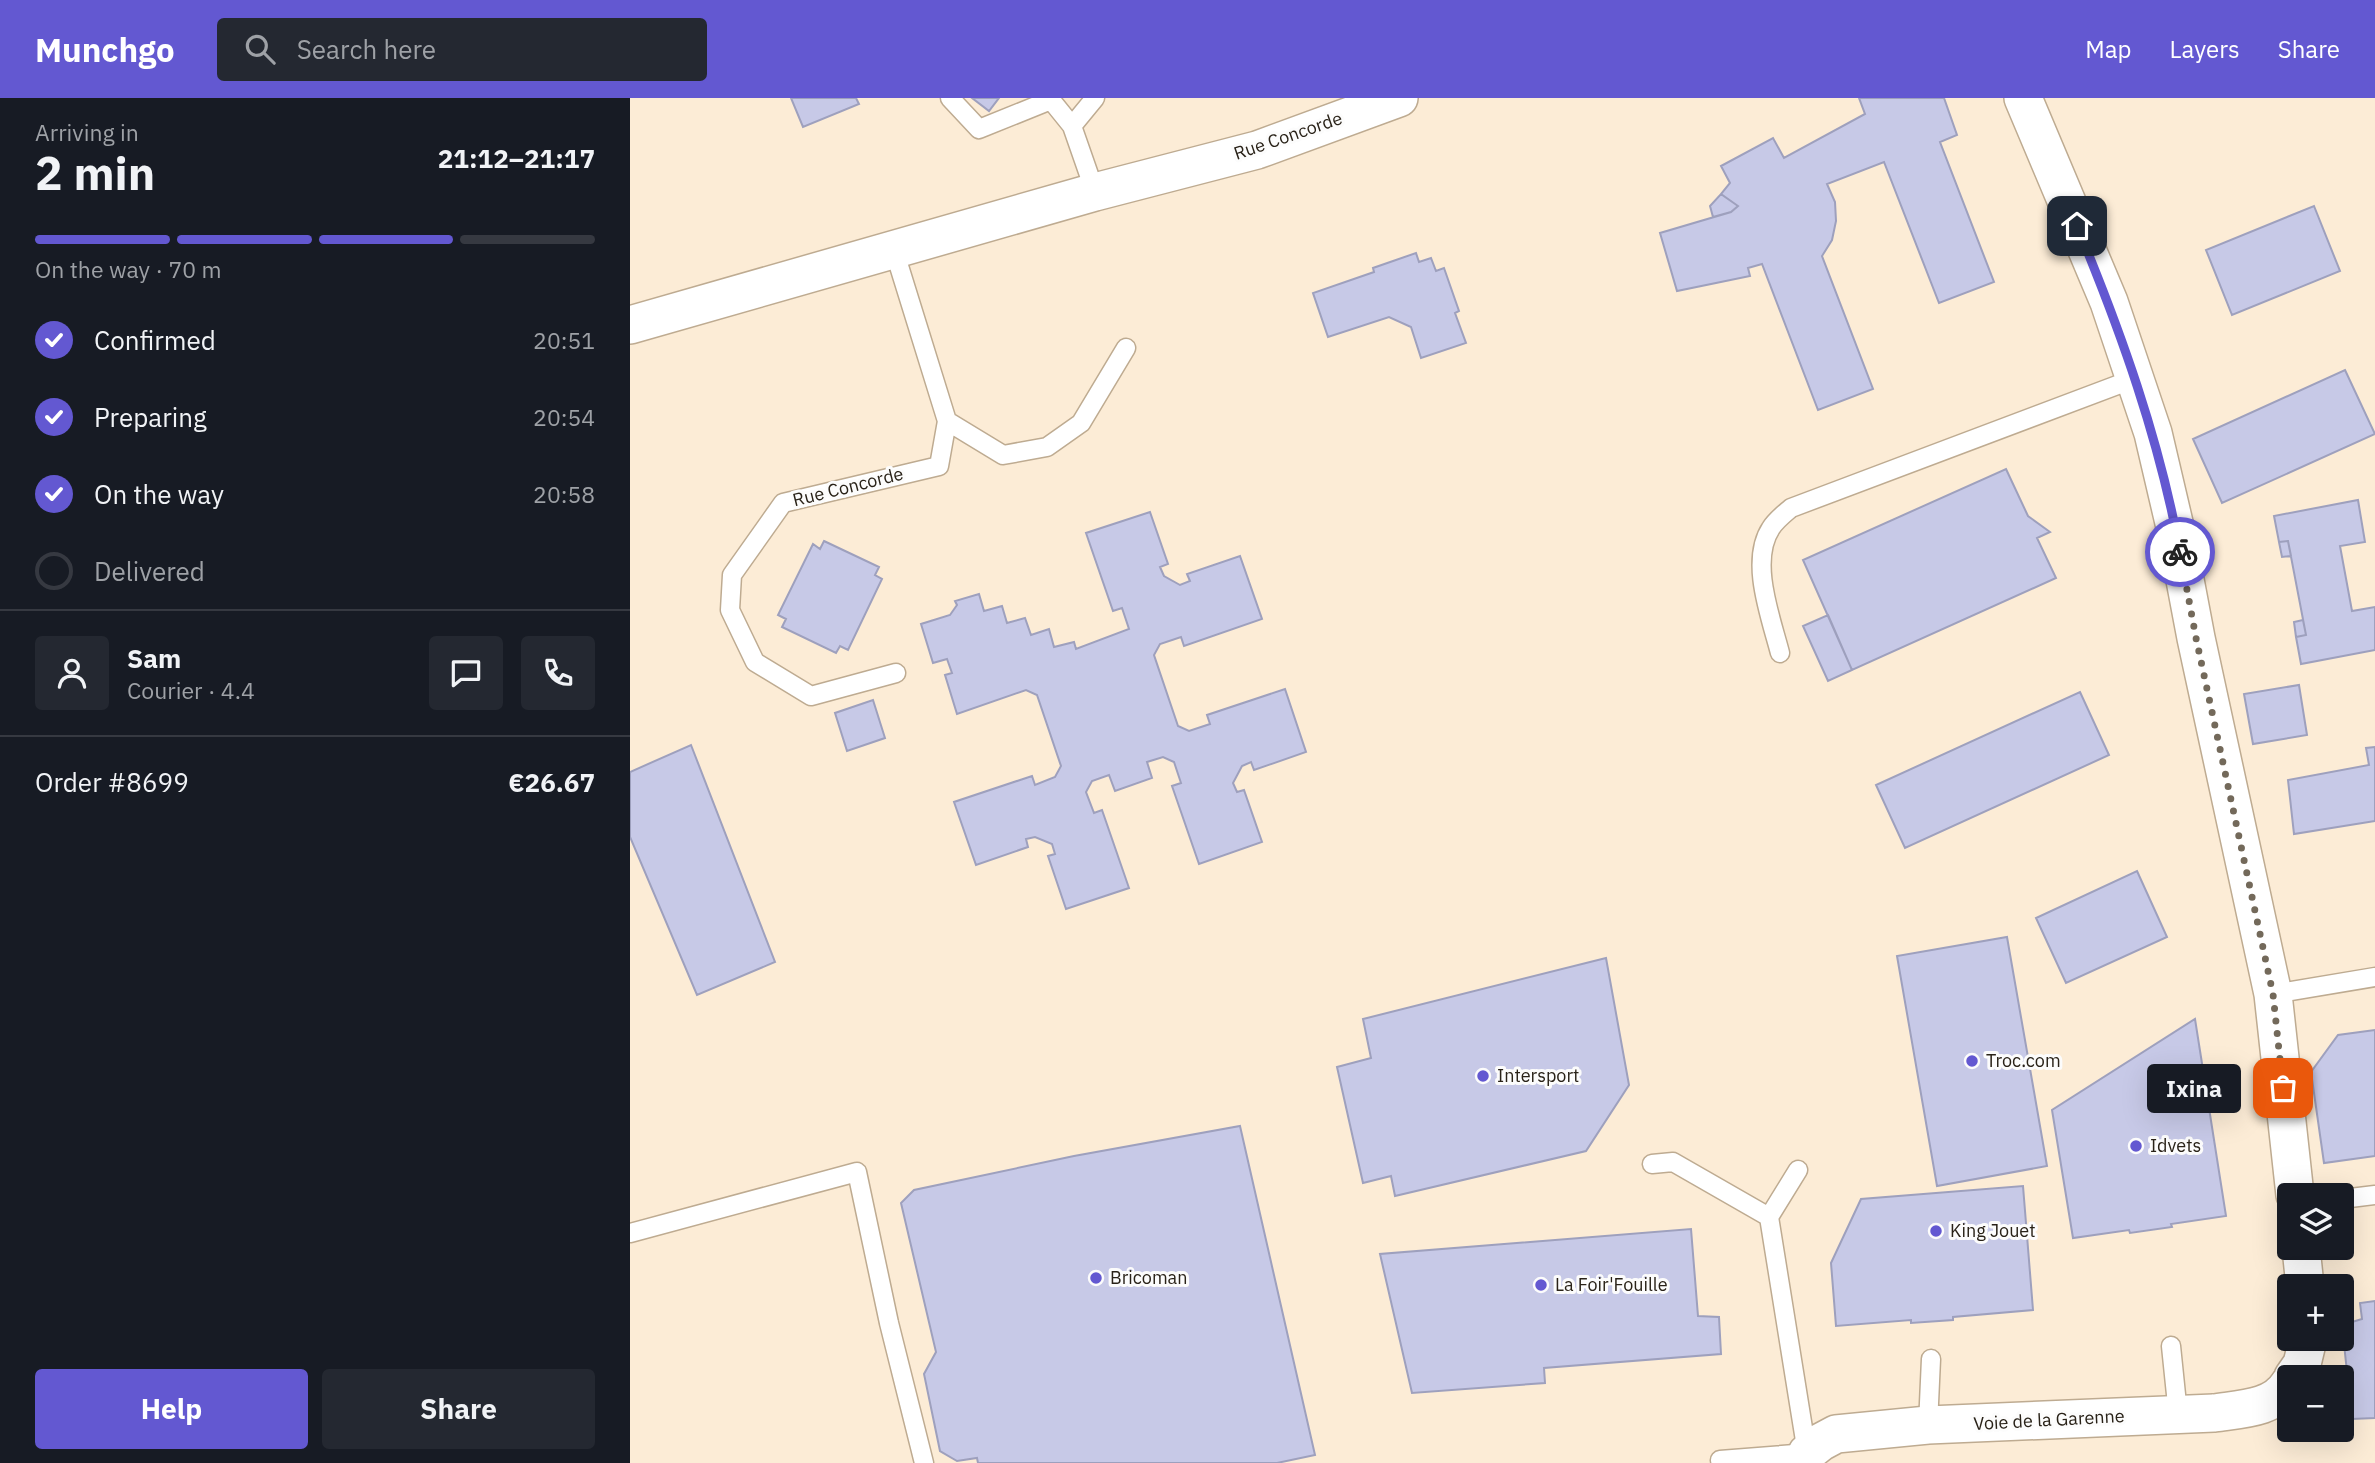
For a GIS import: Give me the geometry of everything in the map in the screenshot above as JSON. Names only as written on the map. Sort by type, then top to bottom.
[{"type":"street","name":"Rue Concorde","points":[[630,325],[1095,192],[1257,149],[1399,98]]},
{"type":"street","points":[[2023,98],[2109,302],[2153,433],[2273,994],[2294,1183]]},
{"type":"street","name":"Voie de la Garenne","points":[[1806,1458],[1821,1442],[1836,1434],[1928,1425],[2255,1408],[2277,1397]]},
{"type":"lane","points":[[950,98],[979,129],[1051,100],[1072,125],[1095,192]]},
{"type":"lane","points":[[1072,125],[1095,98]]},
{"type":"lane","name":"Rue Concorde","points":[[894,250],[947,421],[939,466],[783,503],[732,575],[730,610],[755,662],[811,696],[896,673]]},
{"type":"lane","points":[[947,421],[1003,455],[1047,447],[1081,424],[1126,348]]},
{"type":"lane","points":[[1780,653],[1762,584],[1762,555],[1770,528],[1791,508],[2136,377]]},
{"type":"lane","points":[[2273,994],[2375,977]]},
{"type":"lane","points":[[1652,1164],[1673,1162],[1769,1217]]},
{"type":"lane","points":[[1720,1460],[1806,1458],[1769,1217],[1798,1170]]},
{"type":"lane","points":[[630,1233],[857,1172],[889,1323],[924,1463]]},
{"type":"lane","points":[[2354,1198],[2375,1195]]},
{"type":"lane","points":[[2171,1346],[2178,1414]]},
{"type":"lane","points":[[1928,1425],[1931,1359]]},
{"type":"building","points":[[791,98],[856,98],[859,104],[803,127]]},
{"type":"building","points":[[972,98],[999,98],[989,111]]},
{"type":"building","points":[[1859,98],[1944,98],[1957,135],[1940,142],[1994,282],[1939,303],[1884,162],[1827,184],[1835,202],[1836,221],[1832,240],[1822,256],[1873,389],[1818,410],[1762,264],[1748,268],[1750,276],[1677,291],[1660,233],[1731,212],[1738,206],[1721,194],[1730,183],[1721,166],[1773,138],[1784,158],[1865,114]]},
{"type":"building","points":[[1721,194],[1738,206],[1731,212],[1713,217],[1710,206]]},
{"type":"building","points":[[2314,206],[2340,271],[2232,315],[2206,250]]},
{"type":"building","points":[[1416,253],[1419,262],[1431,258],[1436,271],[1444,268],[1459,311],[1455,313],[1466,343],[1421,358],[1411,327],[1389,317],[1328,337],[1313,293],[1374,272],[1373,268]]},
{"type":"building","points":[[2345,370],[2375,434],[2222,503],[2193,439]]},
{"type":"building","points":[[2006,469],[2028,516],[2050,532],[2037,538],[2056,578],[1852,670],[1803,560]]},
{"type":"building","points":[[2358,500],[2365,542],[2340,546],[2352,611],[2375,607],[2375,650],[2301,664],[2296,637],[2306,635],[2288,541],[2279,542],[2274,516]]},
{"type":"building","points":[[1150,512],[1168,564],[1160,567],[1164,576],[1180,585],[1190,581],[1187,574],[1240,556],[1262,619],[1184,646],[1181,637],[1160,644],[1154,655],[1178,726],[1189,731],[1210,724],[1207,715],[1285,689],[1306,752],[1254,770],[1251,762],[1242,766],[1233,783],[1237,792],[1244,790],[1262,842],[1199,864],[1172,786],[1181,783],[1174,762],[1163,757],[1147,762],[1152,778],[1115,791],[1109,775],[1092,781],[1086,792],[1094,813],[1102,810],[1129,888],[1066,909],[1048,856],[1055,854],[1052,844],[1035,837],[1026,839],[1028,847],[976,865],[954,802],[1032,776],[1035,785],[1055,777],[1061,766],[1037,695],[1026,690],[957,714],[945,675],[952,673],[947,659],[933,663],[921,624],[950,615],[957,605],[955,601],[979,594],[984,611],[1002,606],[1007,623],[1025,618],[1031,635],[1049,629],[1054,647],[1074,642],[1076,649],[1129,629],[1122,608],[1113,611],[1086,533]]},
{"type":"building","points":[[824,541],[879,567],[875,575],[882,579],[848,650],[840,646],[836,653],[782,627],[786,619],[778,615],[813,544],[820,549]]},
{"type":"building","points":[[2288,541],[2291,556],[2282,557],[2279,542]]},
{"type":"building","points":[[1828,615],[1852,670],[1828,681],[1803,626]]},
{"type":"building","points":[[2303,620],[2306,635],[2296,637],[2294,622]]},
{"type":"building","points":[[2299,685],[2307,735],[2253,744],[2244,694]]},
{"type":"building","points":[[2080,692],[2109,755],[1905,848],[1876,785]]},
{"type":"building","points":[[873,700],[885,738],[847,751],[835,713]]},
{"type":"building","points":[[691,745],[775,962],[697,995],[630,837],[630,772]]},
{"type":"building","points":[[2375,747],[2375,821],[2294,834],[2288,780],[2369,765],[2366,748]]},
{"type":"building","points":[[2137,871],[2167,937],[2066,983],[2036,918]]},
{"type":"building","name":"Troc.com","points":[[2007,937],[2047,1166],[1937,1186],[1897,956]]},
{"type":"building","name":"Intersport","points":[[1606,958],[1629,1085],[1586,1151],[1395,1196],[1391,1176],[1363,1183],[1337,1067],[1371,1058],[1363,1019]]},
{"type":"building","name":"Idvets","points":[[2195,1019],[2226,1216],[2171,1224],[2172,1227],[2073,1238],[2052,1110]]},
{"type":"building","points":[[2375,1030],[2375,1156],[2324,1163],[2311,1072],[2338,1035]]},
{"type":"building","name":"Bricoman","points":[[1240,1126],[1315,1455],[1277,1463],[978,1463],[977,1458],[957,1461],[940,1451],[924,1374],[936,1352],[901,1203],[914,1190],[1074,1156]]},
{"type":"building","name":"King Jouet","points":[[2023,1186],[2033,1310],[1953,1317],[1953,1320],[1911,1323],[1911,1320],[1836,1326],[1831,1263],[1861,1199]]},
{"type":"building","name":"La Foir'Fouille","points":[[1691,1229],[1698,1316],[1719,1317],[1721,1354],[1544,1368],[1545,1383],[1412,1393],[1380,1254]]},
{"type":"building","points":[[2375,1301],[2375,1418],[2354,1419],[2354,1365],[2346,1365],[2345,1351],[2354,1351],[2354,1321],[2362,1319],[2360,1303]]},
{"type":"way so far","points":[[2180,552],[2273,994],[2283,1088]]},
{"type":"place","name":"Troc.com","points":[[1972,1061]]},
{"type":"place","name":"Intersport","points":[[1483,1076]]},
{"type":"place","name":"Ixina","points":[[2283,1088]]},
{"type":"place","name":"Idvets","points":[[2136,1146]]},
{"type":"place","name":"King Jouet","points":[[1936,1231]]},
{"type":"place","name":"Bricoman","points":[[1096,1278]]},
{"type":"place","name":"La Foir'Fouille","points":[[1541,1285]]},
{"type":"route","points":[[2077,226],[2109,302],[2136,377],[2153,433],[2180,552]]}]
